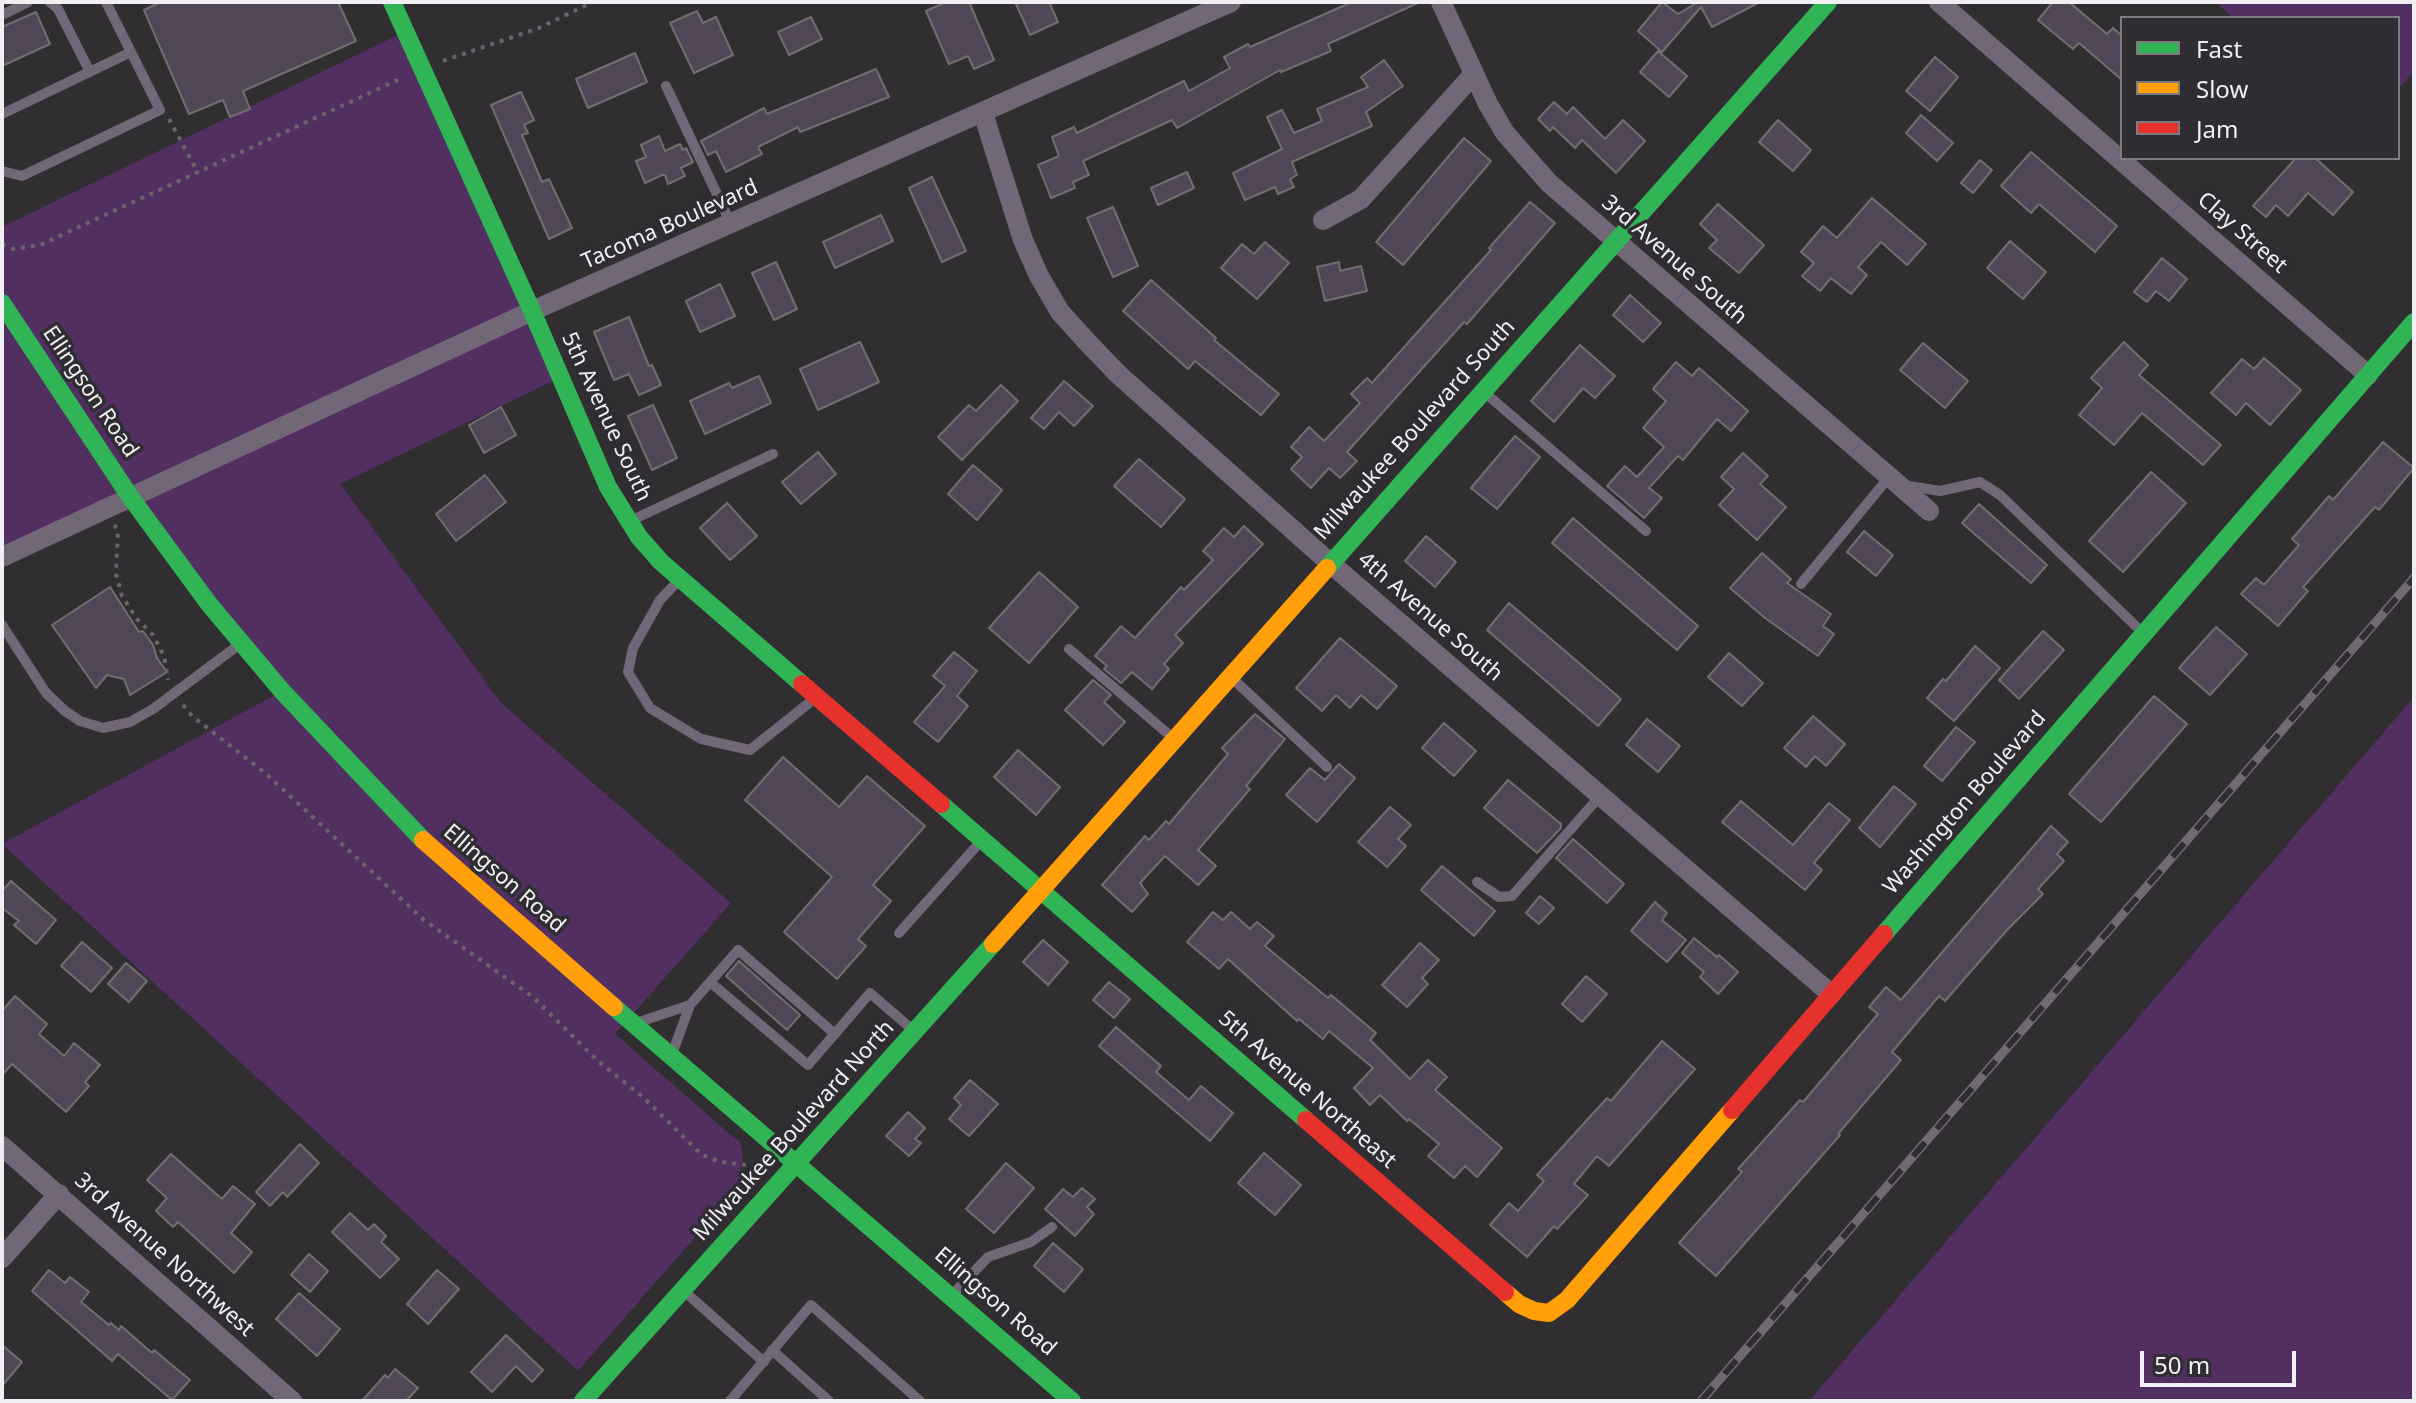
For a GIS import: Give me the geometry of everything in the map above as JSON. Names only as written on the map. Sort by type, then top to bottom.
[{"type":"street","name":"5th Avenue South","points":[[392,2],[608,487],[628,521],[679,580],[1040,891]]},
{"type":"street","name":"Tacoma Boulevard","points":[[2,557],[532,311],[1231,2]]},
{"type":"street","name":"3rd Avenue South","points":[[1441,2],[1473,75],[1505,133],[1526,160],[1929,511]]},
{"type":"street","name":"Milwaukee Boulevard South","points":[[1040,891],[1828,2]]},
{"type":"street","name":"Clay Street","points":[[1939,2],[2120,159]]},
{"type":"street","points":[[1323,220],[1361,199],[1473,75]]},
{"type":"street","name":"4th Avenue South","points":[[983,113],[1023,240],[1060,312],[1119,375],[1330,563],[1831,994]]},
{"type":"street","name":"Clay Street","points":[[2121,160],[2368,375]]},
{"type":"street","name":"Ellingson Road","points":[[2,303],[131,498],[241,643],[361,777],[440,857],[1072,1401]]},
{"type":"street","name":"Washington Boulevard","points":[[1549,1313],[1567,1300],[2414,322]]},
{"type":"street","name":"Milwaukee Boulevard North","points":[[583,1401],[1040,891]]},
{"type":"street","name":"5th Avenue Northeast","points":[[1040,891],[1519,1304],[1549,1313]]},
{"type":"street","name":"3rd Avenue Northwest","points":[[2,1146],[292,1401]]},
{"type":"street","points":[[2,1258],[59,1194]]},
{"type":"lane","points":[[2,15],[28,2]]},
{"type":"lane","points":[[50,2],[58,9],[90,72]]},
{"type":"lane","points":[[2,171],[22,176],[160,110],[106,2]]},
{"type":"lane","points":[[2,114],[131,52]]},
{"type":"lane","points":[[666,86],[731,224]]},
{"type":"lane","points":[[1483,391],[1646,531]]},
{"type":"lane","points":[[628,521],[773,454]]},
{"type":"lane","points":[[1801,584],[1893,480],[1940,491],[1980,482],[2000,495],[2143,634]]},
{"type":"lane","points":[[679,580],[660,600],[633,648],[628,672],[650,708],[701,739],[750,750],[809,701],[817,698]]},
{"type":"lane","points":[[2,625],[46,693],[80,721],[103,728],[130,722],[241,643]]},
{"type":"lane","points":[[1069,649],[1175,739]]},
{"type":"lane","points":[[1230,676],[1327,767]]},
{"type":"lane","points":[[1477,882],[1499,897],[1512,896],[1600,796]]},
{"type":"lane","points":[[899,933],[982,839]]},
{"type":"lane","points":[[671,1056],[690,1005],[738,950],[835,1034]]},
{"type":"lane","points":[[710,982],[808,1065],[870,993],[915,1031]]},
{"type":"lane","points":[[634,1024],[690,1005]]},
{"type":"lane","points":[[952,1296],[988,1257],[1031,1242],[1052,1227]]},
{"type":"lane","points":[[683,1290],[764,1362]]},
{"type":"lane","points":[[730,1401],[811,1305],[920,1401]]},
{"type":"lane","points":[[772,1350],[829,1401]]},
{"type":"path","points":[[2,244],[13,249],[40,245],[420,69],[539,28],[593,2]]},
{"type":"path","points":[[160,110],[169,118],[198,173]]},
{"type":"path","points":[[103,510],[118,530],[116,574],[122,596],[137,619],[153,635],[164,656],[173,694],[192,716],[264,772],[424,920],[533,997],[599,1062],[643,1097],[702,1155],[721,1162],[746,1165]]},
{"type":"shaded area","points":[[2216,2],[2414,2],[2414,71],[2400,87],[2400,16],[2231,16]]},
{"type":"shaded area","points":[[404,32],[561,377],[340,484],[501,703],[731,903],[615,1034],[740,1143],[743,1156],[738,1188],[578,1371],[2,844],[282,691],[131,498],[2,551],[2,227]]},
{"type":"shaded area","points":[[2414,697],[2414,1401],[1809,1401]]},
{"type":"building","points":[[161,2],[338,2],[356,41],[243,91],[250,109],[230,117],[223,100],[189,114],[144,10]]},
{"type":"building","points":[[946,2],[969,2],[994,60],[974,69],[968,56],[949,64],[926,11]]},
{"type":"building","points":[[1015,2],[1049,2],[1058,22],[1030,35]]},
{"type":"building","points":[[1352,2],[1420,2],[1328,44],[1331,51],[1280,70],[1177,128],[1172,120],[1083,161],[1089,175],[1073,182],[1075,188],[1051,198],[1038,165],[1059,156],[1052,137],[1074,127],[1077,133],[1184,81],[1189,91],[1230,68],[1224,57],[1248,44],[1250,47]]},
{"type":"building","points":[[1662,2],[1678,14],[1698,2],[1760,2],[1712,27],[1701,7],[1662,52],[1638,31]]},
{"type":"building","points":[[2053,2],[2069,2],[2107,34],[2113,28],[2120,34],[2120,78],[2079,43],[2073,49],[2038,20]]},
{"type":"building","points":[[697,11],[703,23],[716,17],[733,55],[694,73],[670,23]]},
{"type":"building","points":[[36,12],[50,44],[2,66],[2,27]]},
{"type":"building","points":[[811,17],[822,39],[789,55],[778,32]]},
{"type":"building","points":[[1658,51],[1687,76],[1669,97],[1640,72]]},
{"type":"building","points":[[635,53],[647,82],[588,108],[576,79]]},
{"type":"building","points":[[1935,57],[1958,77],[1930,111],[1906,91]]},
{"type":"building","points":[[1384,60],[1403,86],[1366,112],[1372,126],[1292,162],[1297,175],[1290,179],[1294,187],[1278,194],[1275,187],[1245,200],[1233,173],[1282,149],[1267,117],[1282,110],[1294,133],[1322,121],[1317,109],[1368,87],[1361,77]]},
{"type":"building","points":[[876,69],[889,97],[800,132],[798,127],[758,147],[762,154],[726,172],[716,151],[708,155],[701,141],[764,108],[767,114]]},
{"type":"building","points":[[521,92],[534,120],[524,125],[528,133],[522,135],[542,182],[549,179],[572,228],[549,239],[491,105]]},
{"type":"building","points":[[1554,102],[1567,114],[1573,107],[1605,139],[1623,120],[1645,141],[1616,173],[1582,140],[1575,148],[1553,127],[1550,131],[1538,119]]},
{"type":"building","points":[[1921,115],[1953,143],[1937,161],[1906,133]]},
{"type":"building","points":[[1778,120],[1811,150],[1793,171],[1759,142]]},
{"type":"building","points":[[659,136],[665,151],[680,144],[683,150],[686,148],[693,162],[681,168],[685,176],[668,184],[665,175],[645,183],[636,161],[646,157],[641,145]]},
{"type":"building","points":[[1464,138],[1491,161],[1403,265],[1376,242]]},
{"type":"building","points":[[2031,152],[2117,226],[2095,252],[2039,204],[2031,213],[2001,186]]},
{"type":"building","points":[[1980,160],[1992,170],[1973,193],[1961,183]]},
{"type":"building","points":[[2294,160],[2317,160],[2353,192],[2333,215],[2308,193],[2288,216],[2276,205],[2266,217],[2253,206]]},
{"type":"building","points":[[1187,172],[1194,188],[1158,205],[1151,188]]},
{"type":"building","points":[[932,177],[966,251],[942,262],[909,188]]},
{"type":"building","points":[[1872,198],[1926,244],[1907,265],[1881,242],[1858,267],[1867,275],[1851,294],[1831,278],[1820,291],[1802,276],[1814,263],[1801,252],[1823,226],[1837,238]]},
{"type":"building","points":[[1530,202],[1555,223],[1467,324],[1464,322],[1347,452],[1357,461],[1340,478],[1329,468],[1311,488],[1291,469],[1302,457],[1291,447],[1309,427],[1324,441],[1360,403],[1351,394],[1367,378],[1372,383]]},
{"type":"building","points":[[1718,204],[1764,245],[1739,273],[1709,248],[1717,240],[1700,224]]},
{"type":"building","points":[[1113,207],[1138,266],[1113,277],[1087,218]]},
{"type":"building","points":[[881,215],[893,241],[835,268],[823,242]]},
{"type":"building","points":[[2010,241],[2046,272],[2023,299],[1987,268]]},
{"type":"building","points":[[1265,242],[1289,263],[1257,299],[1221,268],[1242,244],[1254,254]]},
{"type":"building","points":[[2162,258],[2187,279],[2169,301],[2156,291],[2147,302],[2134,292]]},
{"type":"building","points":[[776,262],[797,309],[774,320],[752,273]]},
{"type":"building","points":[[1339,262],[1340,271],[1361,266],[1367,291],[1325,301],[1317,267]]},
{"type":"building","points":[[1151,280],[1216,338],[1214,340],[1279,394],[1261,415],[1195,361],[1188,369],[1123,311]]},
{"type":"building","points":[[720,284],[735,316],[700,332],[686,301]]},
{"type":"building","points":[[1630,295],[1661,323],[1643,342],[1613,315]]},
{"type":"building","points":[[629,317],[649,366],[652,365],[661,385],[639,395],[629,374],[614,380],[594,332]]},
{"type":"building","points":[[860,342],[879,382],[818,410],[800,369]]},
{"type":"building","points":[[2124,342],[2148,365],[2139,375],[2221,445],[2203,465],[2142,413],[2114,445],[2079,415],[2102,388],[2091,378]]},
{"type":"building","points":[[1923,343],[1968,381],[1945,408],[1900,370]]},
{"type":"building","points":[[1580,345],[1615,376],[1595,398],[1583,388],[1554,422],[1531,401]]},
{"type":"building","points":[[2264,358],[2301,390],[2270,425],[2246,403],[2236,415],[2211,393],[2242,359],[2254,369]]},
{"type":"building","points":[[1676,362],[1692,376],[1699,368],[1748,411],[1731,431],[1717,419],[1683,460],[1678,456],[1649,488],[1662,498],[1644,518],[1607,486],[1625,466],[1637,477],[1664,447],[1643,428],[1666,401],[1653,389]]},
{"type":"building","points":[[759,376],[771,403],[705,434],[690,401],[729,383],[732,388]]},
{"type":"building","points":[[1064,381],[1093,406],[1074,426],[1059,412],[1044,429],[1031,418]]},
{"type":"building","points":[[1001,385],[1018,401],[962,460],[938,437],[969,405],[976,411]]},
{"type":"building","points":[[653,405],[677,458],[652,470],[628,416]]},
{"type":"building","points":[[501,407],[516,435],[484,453],[469,425]]},
{"type":"building","points":[[1515,436],[1540,457],[1497,509],[1471,488]]},
{"type":"building","points":[[2383,442],[2414,468],[2379,510],[2375,507],[2303,587],[2308,591],[2278,626],[2241,594],[2256,578],[2264,585],[2299,545],[2292,539],[2329,496],[2333,500]]},
{"type":"building","points":[[818,452],[836,474],[801,504],[782,482]]},
{"type":"building","points":[[1743,453],[1768,476],[1760,484],[1786,507],[1757,540],[1719,505],[1734,489],[1721,477]]},
{"type":"building","points":[[1139,459],[1185,499],[1161,527],[1114,486]]},
{"type":"building","points":[[973,465],[1002,490],[977,520],[948,494]]},
{"type":"building","points":[[2151,472],[2186,503],[2123,572],[2089,541]]},
{"type":"building","points":[[485,475],[506,502],[456,541],[436,514]]},
{"type":"building","points":[[727,503],[757,536],[730,560],[700,528]]},
{"type":"building","points":[[1979,504],[2047,565],[2031,583],[1962,523]]},
{"type":"building","points":[[1573,518],[1698,626],[1677,650],[1552,543]]},
{"type":"building","points":[[1244,526],[1263,544],[1175,635],[1183,643],[1164,664],[1169,669],[1152,689],[1132,672],[1121,683],[1104,669],[1107,666],[1095,656],[1121,626],[1135,638],[1181,587],[1184,590],[1213,560],[1203,551],[1224,528],[1234,537]]},
{"type":"building","points":[[1864,531],[1893,555],[1876,576],[1847,552]]},
{"type":"building","points":[[1426,536],[1456,562],[1435,587],[1405,561]]},
{"type":"building","points":[[1762,553],[1791,579],[1787,583],[1831,614],[1823,626],[1834,634],[1818,656],[1730,588]]},
{"type":"building","points":[[1039,572],[1078,607],[1029,663],[989,628]]},
{"type":"building","points":[[110,587],[139,632],[143,631],[153,645],[157,658],[167,672],[130,695],[124,679],[107,675],[96,688],[52,625]]},
{"type":"building","points":[[1509,603],[1621,699],[1598,726],[1487,630]]},
{"type":"building","points":[[2216,627],[2247,654],[2210,695],[2179,668]]},
{"type":"building","points":[[2043,631],[2064,650],[2019,699],[1999,680]]},
{"type":"building","points":[[1340,638],[1397,686],[1377,709],[1361,695],[1350,708],[1336,695],[1322,711],[1296,688]]},
{"type":"building","points":[[1975,646],[2000,668],[1954,721],[1927,698],[1943,679],[1946,681]]},
{"type":"building","points":[[954,652],[977,671],[957,696],[968,706],[938,742],[914,722],[945,686],[933,676]]},
{"type":"building","points":[[1729,653],[1763,683],[1742,706],[1708,677]]},
{"type":"building","points":[[1093,680],[1111,695],[1104,702],[1125,722],[1103,745],[1065,710]]},
{"type":"building","points":[[2154,696],[2187,724],[2101,822],[2069,794]]},
{"type":"building","points":[[1255,714],[1285,739],[1246,786],[1250,789],[1198,850],[1216,866],[1198,885],[1165,856],[1140,883],[1148,894],[1132,912],[1102,885],[1145,836],[1149,840],[1166,821],[1169,824],[1228,754],[1222,748]]},
{"type":"building","points":[[1813,716],[1845,744],[1826,766],[1815,756],[1806,767],[1784,748]]},
{"type":"building","points":[[1647,719],[1680,746],[1658,772],[1626,745]]},
{"type":"building","points":[[1444,723],[1476,751],[1454,776],[1422,748]]},
{"type":"building","points":[[1956,727],[1975,742],[1942,781],[1924,766]]},
{"type":"building","points":[[1018,750],[1060,787],[1036,815],[994,777]]},
{"type":"building","points":[[783,757],[839,807],[867,776],[925,826],[873,885],[891,901],[858,939],[866,946],[837,979],[784,932],[832,877],[745,800]]},
{"type":"building","points":[[1339,764],[1355,778],[1317,822],[1286,795],[1310,768],[1325,780]]},
{"type":"building","points":[[1508,780],[1561,824],[1561,828],[1537,853],[1484,808]]},
{"type":"building","points":[[1894,786],[1916,804],[1880,847],[1859,828]]},
{"type":"building","points":[[1741,801],[1793,845],[1829,803],[1850,820],[1814,863],[1822,870],[1805,890],[1722,822]]},
{"type":"building","points":[[1390,807],[1411,825],[1398,839],[1406,846],[1387,867],[1358,842]]},
{"type":"building","points":[[2051,826],[2068,842],[2057,854],[2064,861],[2038,889],[2043,894],[1945,1001],[1939,996],[1892,1052],[1901,1060],[1840,1135],[1716,1276],[1679,1243],[1742,1172],[1738,1169],[1800,1100],[1803,1102],[1878,1014],[1869,1007],[1886,987],[1901,1000]]},
{"type":"building","points":[[1573,839],[1624,884],[1607,903],[1556,858]]},
{"type":"building","points":[[1442,866],[1495,911],[1474,936],[1421,890]]},
{"type":"building","points":[[11,881],[56,920],[36,944],[14,925],[19,921],[2,908],[2,891]]},
{"type":"building","points":[[1540,896],[1554,908],[1539,924],[1526,913]]},
{"type":"building","points":[[1655,902],[1667,913],[1662,920],[1686,940],[1667,962],[1631,931]]},
{"type":"building","points":[[1213,912],[1223,920],[1231,912],[1250,929],[1257,922],[1274,936],[1265,946],[1376,1033],[1370,1040],[1410,1079],[1428,1060],[1447,1077],[1435,1090],[1502,1148],[1477,1177],[1465,1166],[1454,1178],[1428,1156],[1439,1144],[1409,1119],[1407,1121],[1380,1095],[1370,1105],[1354,1088],[1373,1068],[1329,1031],[1323,1039],[1299,1019],[1297,1021],[1228,959],[1219,969],[1187,942]]},
{"type":"building","points":[[1694,938],[1738,972],[1718,994],[1700,977],[1704,972],[1682,953]]},
{"type":"building","points":[[1043,940],[1068,962],[1048,985],[1023,962]]},
{"type":"building","points":[[82,942],[112,968],[91,992],[61,966]]},
{"type":"building","points":[[1420,943],[1439,960],[1422,978],[1428,984],[1407,1007],[1382,985]]},
{"type":"building","points":[[739,961],[800,1015],[787,1030],[726,976]]},
{"type":"building","points":[[126,963],[147,981],[129,1002],[108,984]]},
{"type":"building","points":[[1586,976],[1607,994],[1582,1022],[1562,1004]]},
{"type":"building","points":[[1109,982],[1130,999],[1114,1018],[1093,1000]]},
{"type":"building","points":[[15,996],[47,1024],[39,1034],[64,1056],[74,1043],[100,1065],[85,1082],[89,1086],[66,1112],[12,1064],[2,1075],[2,1011]]},
{"type":"building","points":[[1116,1027],[1161,1066],[1156,1072],[1189,1100],[1201,1086],[1233,1113],[1210,1141],[1099,1046]]},
{"type":"building","points":[[1662,1041],[1695,1069],[1609,1166],[1597,1156],[1574,1184],[1588,1195],[1557,1229],[1554,1226],[1527,1257],[1490,1225],[1509,1203],[1518,1211],[1544,1181],[1537,1175],[1607,1098],[1611,1101]]},
{"type":"building","points":[[970,1080],[998,1104],[969,1136],[949,1119],[961,1105],[954,1098]]},
{"type":"building","points":[[908,1112],[925,1128],[915,1139],[921,1143],[909,1156],[886,1136]]},
{"type":"building","points":[[300,1144],[319,1163],[287,1197],[283,1192],[270,1206],[256,1192]]},
{"type":"building","points":[[1264,1153],[1301,1185],[1275,1215],[1238,1183]]},
{"type":"building","points":[[171,1154],[222,1199],[233,1186],[255,1204],[231,1233],[252,1252],[234,1273],[178,1222],[173,1227],[156,1211],[167,1198],[147,1180]]},
{"type":"building","points":[[1006,1163],[1034,1188],[994,1233],[966,1209]]},
{"type":"building","points":[[1082,1188],[1095,1199],[1087,1207],[1094,1214],[1075,1236],[1045,1209],[1063,1189],[1073,1197]]},
{"type":"building","points":[[350,1213],[368,1230],[374,1224],[386,1236],[381,1242],[399,1259],[380,1278],[332,1232]]},
{"type":"building","points":[[1053,1243],[1083,1269],[1064,1292],[1034,1266]]},
{"type":"building","points":[[309,1254],[328,1271],[310,1292],[291,1275]]},
{"type":"building","points":[[49,1270],[65,1283],[70,1277],[89,1292],[81,1302],[109,1325],[111,1323],[119,1330],[121,1326],[190,1380],[172,1400],[118,1354],[112,1361],[32,1291]]},
{"type":"building","points":[[437,1270],[459,1289],[428,1324],[407,1304]]},
{"type":"building","points":[[299,1293],[340,1329],[317,1356],[276,1319]]},
{"type":"building","points":[[506,1335],[543,1370],[532,1382],[516,1366],[492,1392],[471,1372]]},
{"type":"building","points":[[2,1345],[22,1362],[2,1386]]},
{"type":"building","points":[[395,1369],[418,1388],[406,1401],[362,1401],[385,1375],[388,1378]]},
{"type":"railway","points":[[1701,1401],[2414,578]]},
{"type":"traffic: fast","points":[[392,2],[608,487],[639,537],[661,562],[802,684]]},
{"type":"traffic: fast","points":[[1327,568],[1828,2]]},
{"type":"traffic: fast","points":[[2,303],[131,498],[209,604],[282,691],[423,840]]},
{"type":"traffic: fast","points":[[1884,934],[2414,322]]},
{"type":"traffic: fast","points":[[941,804],[1306,1120]]},
{"type":"traffic: fast","points":[[583,1401],[993,944]]},
{"type":"traffic: fast","points":[[614,1007],[1072,1401]]},
{"type":"traffic: slow","points":[[993,944],[1327,568]]},
{"type":"traffic: slow","points":[[423,840],[614,1007]]},
{"type":"traffic: slow","points":[[1505,1292],[1519,1304],[1549,1313],[1567,1300],[1732,1110]]},
{"type":"traffic: jam","points":[[802,684],[941,804]]},
{"type":"traffic: jam","points":[[1732,1110],[1884,934]]},
{"type":"traffic: jam","points":[[1306,1120],[1505,1292]]}]
